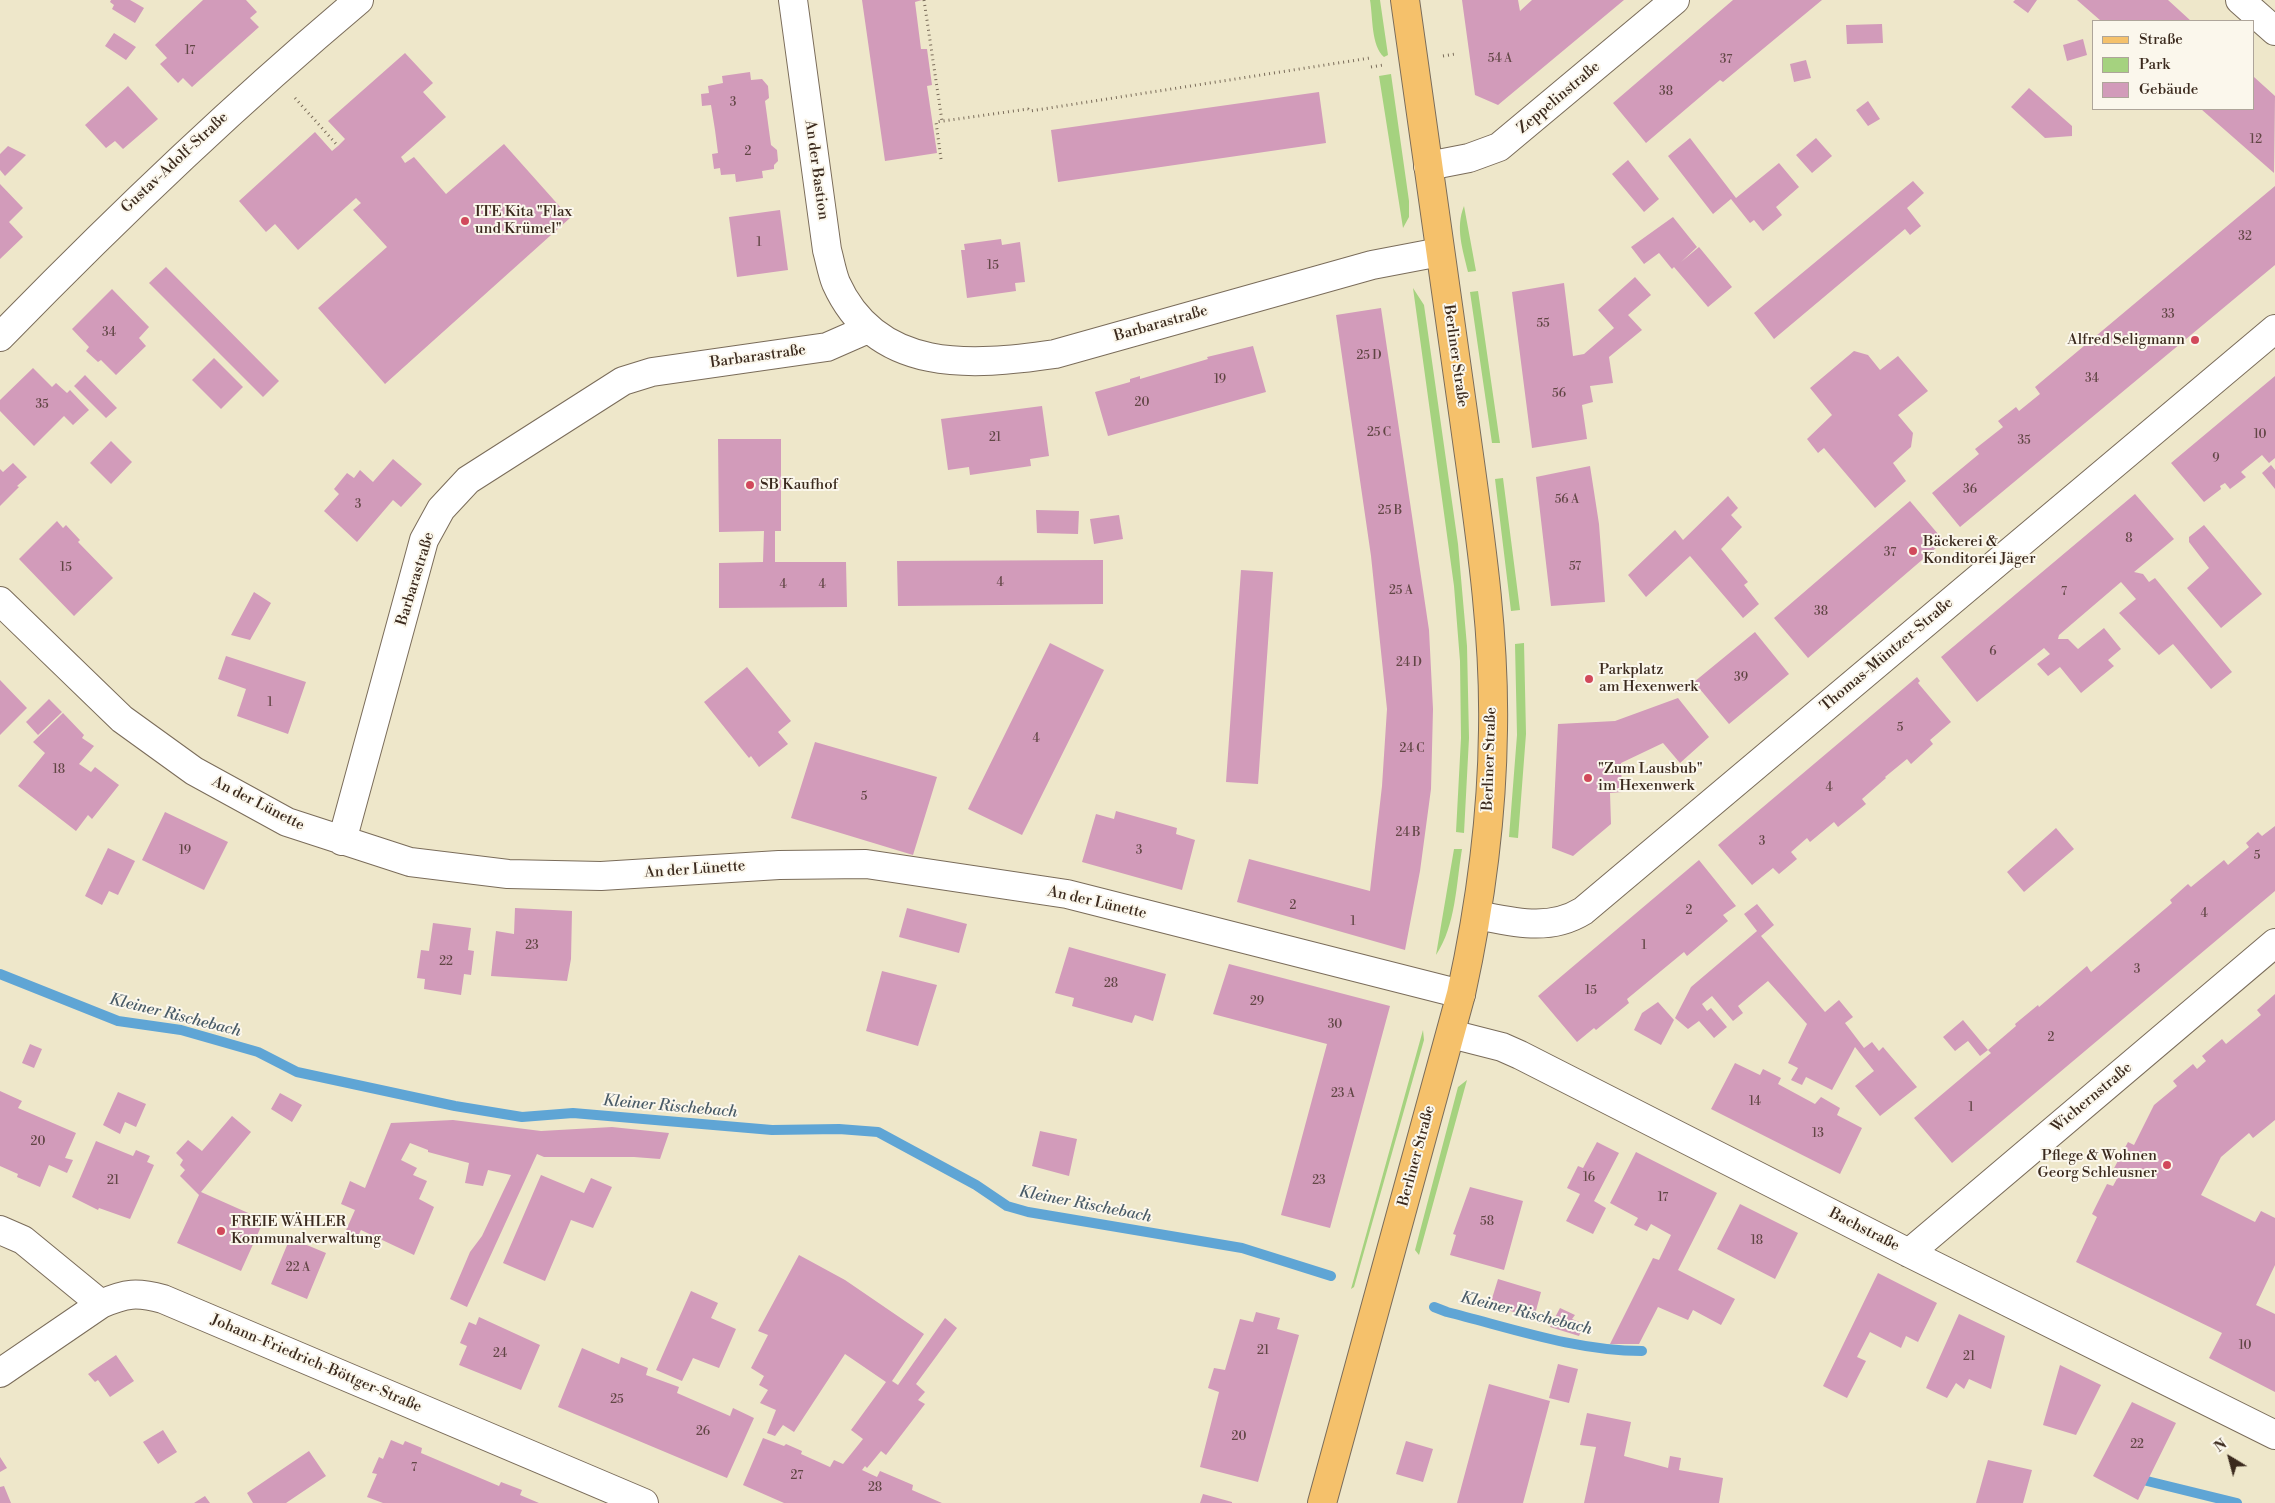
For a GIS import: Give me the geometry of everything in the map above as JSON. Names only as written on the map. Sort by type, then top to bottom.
[{"type":"main road","name":"Berliner Straße","points":[[1322,1503],[1461,994],[1477,915],[1487,834],[1493,729],[1490,631],[1480,533],[1405,0]]},
{"type":"street","name":"Gustav-Adolf-Straße","points":[[0,337],[108,226],[273,73],[359,0]]},
{"type":"street","name":"An der Bastion","points":[[794,0],[827,250],[836,282],[851,309],[868,329]]},
{"type":"street","name":"Zeppelinstraße","points":[[1428,166],[1469,158],[1499,147],[1675,0]]},
{"type":"street","points":[[2240,0],[2275,31]]},
{"type":"street","name":"Barbarastraße","points":[[342,841],[424,540],[441,509],[468,480],[623,382],[652,372],[827,347],[868,329],[896,347],[923,356],[958,362],[1013,360],[1055,354],[1372,265],[1440,252]]},
{"type":"street","name":"Thomas-Müntzer-Straße","points":[[1477,915],[1535,924],[1560,922],[1583,911],[2275,329]]},
{"type":"street","name":"An der Lünette","points":[[0,601],[122,719],[194,771],[287,822],[410,862],[508,874],[602,876],[778,865],[866,864],[973,878],[1067,894],[1461,994]]},
{"type":"street","name":"Wichernstraße","points":[[1909,1253],[2275,943]]},
{"type":"street","name":"Bachstraße","points":[[1451,1034],[1520,1055],[1909,1253],[2275,1435]]},
{"type":"street","points":[[0,1230],[23,1240],[101,1304]]},
{"type":"street","name":"Johann-Friedrich-Böttger-Straße","points":[[0,1373],[101,1304],[120,1295],[141,1293],[163,1299],[644,1503]]},
{"type":"path","points":[[924,0],[942,121]]},
{"type":"path","points":[[941,159],[936,122],[1028,109],[1030,111],[1370,58]]},
{"type":"path","points":[[273,73],[338,146]]},
{"type":"green space","points":[[1370,0],[1380,0],[1388,55],[1384,57],[1377,46],[1373,31]]},
{"type":"green space","points":[[1391,74],[1409,201],[1409,217],[1403,228],[1379,76]]},
{"type":"green space","points":[[1464,206],[1476,271],[1468,272],[1460,231],[1461,214]]},
{"type":"green space","points":[[1413,288],[1424,305],[1458,544],[1467,646],[1469,738],[1464,833],[1456,832],[1461,738],[1460,661],[1454,586]]},
{"type":"green space","points":[[1478,291],[1500,443],[1492,443],[1470,292]]},
{"type":"green space","points":[[1503,478],[1520,610],[1511,611],[1495,479]]},
{"type":"green space","points":[[1524,643],[1526,734],[1518,838],[1509,837],[1517,735],[1515,644]]},
{"type":"green space","points":[[1454,849],[1462,849],[1454,904],[1448,931],[1436,955]]},
{"type":"green space","points":[[1423,1030],[1424,1040],[1354,1287],[1351,1289]]},
{"type":"green space","points":[[1467,1080],[1419,1255],[1415,1250],[1458,1087]]},
{"type":"building","points":[[111,0],[130,0],[144,8],[135,23],[112,9],[114,5],[110,2]]},
{"type":"building","points":[[203,0],[246,0],[257,12],[250,18],[259,27],[192,87],[183,78],[178,83],[160,64],[167,58],[155,45]]},
{"type":"building","points":[[862,0],[922,0],[915,2],[921,49],[927,49],[932,85],[927,86],[937,153],[885,161]]},
{"type":"building","points":[[1462,0],[1518,0],[1520,11],[1532,0],[1624,0],[1498,105],[1475,95]]},
{"type":"building","points":[[1733,0],[1822,0],[1723,82],[1720,80],[1646,143],[1613,103]]},
{"type":"building","points":[[2015,0],[2037,0],[2028,13],[2013,2]]},
{"type":"building","points":[[2077,0],[2168,0],[2190,20],[2100,20]]},
{"type":"building","points":[[1882,24],[1883,43],[1847,44],[1846,25]]},
{"type":"building","points":[[114,33],[136,47],[126,60],[105,46]]},
{"type":"building","points":[[2083,39],[2087,55],[2067,61],[2063,45]]},
{"type":"building","name":"ITE Kita \"Flax und Krümel\"","points":[[405,53],[433,83],[423,92],[446,117],[401,157],[405,163],[414,157],[446,194],[504,144],[570,218],[385,384],[318,308],[387,247],[353,210],[361,203],[356,198],[298,250],[275,224],[266,232],[239,201],[315,132],[332,151],[338,146],[345,139],[328,121]]},
{"type":"building","points":[[1806,60],[1811,78],[1794,82],[1790,64]]},
{"type":"building","points":[[750,72],[751,80],[762,79],[768,86],[769,98],[765,101],[771,145],[777,150],[778,161],[774,165],[774,169],[762,171],[763,178],[736,182],[735,174],[721,175],[720,168],[714,169],[712,154],[718,153],[711,105],[702,106],[701,94],[709,93],[708,86],[723,83],[722,76]]},
{"type":"building","points":[[2255,78],[2275,96],[2274,173],[2202,110],[2255,110]]},
{"type":"building","points":[[128,86],[158,119],[123,149],[115,141],[106,148],[85,125]]},
{"type":"building","points":[[2029,88],[2072,126],[2072,136],[2045,138],[2011,107]]},
{"type":"building","points":[[1319,92],[1326,143],[1058,182],[1051,130]]},
{"type":"building","points":[[1868,101],[1880,119],[1868,126],[1856,110]]},
{"type":"building","points":[[1690,138],[1736,198],[1779,163],[1799,187],[1776,207],[1782,215],[1763,231],[1754,220],[1750,223],[1731,199],[1713,214],[1668,156]]},
{"type":"building","points":[[1816,138],[1832,156],[1812,173],[1796,155]]},
{"type":"building","points":[[8,146],[26,155],[5,176],[0,170],[0,154]]},
{"type":"building","points":[[1628,160],[1659,199],[1644,212],[1612,174]]},
{"type":"building","points":[[1913,181],[1924,193],[1907,208],[1921,226],[1910,235],[1905,229],[1774,339],[1754,313]]},
{"type":"building","points":[[0,184],[23,208],[9,222],[23,237],[0,259]]},
{"type":"building","points":[[2275,186],[2275,265],[1960,527],[1932,493],[1979,454],[1975,449],[2003,427],[1998,421],[2016,407],[2019,411],[2040,394],[2035,387]]},
{"type":"building","points":[[780,210],[788,270],[737,277],[729,217]]},
{"type":"building","points":[[1673,217],[1697,247],[1681,262],[1699,247],[1732,287],[1708,307],[1674,267],[1672,269],[1659,253],[1644,264],[1631,247]]},
{"type":"building","points":[[1001,239],[1002,245],[1020,242],[1025,282],[1015,283],[1016,291],[967,298],[961,250],[965,250],[964,244]]},
{"type":"building","points":[[166,267],[279,381],[263,397],[149,283]]},
{"type":"building","points":[[1635,277],[1651,295],[1628,315],[1642,330],[1609,357],[1613,383],[1590,386],[1593,402],[1582,405],[1587,439],[1532,448],[1512,292],[1564,283],[1573,356],[1584,354],[1614,328],[1598,310]]},
{"type":"building","points":[[112,289],[149,327],[139,338],[146,346],[116,375],[101,360],[98,362],[86,351],[89,347],[72,329]]},
{"type":"building","points":[[1381,308],[1429,630],[1433,709],[1431,789],[1420,871],[1405,950],[1237,902],[1249,859],[1370,891],[1382,786],[1387,709],[1371,556],[1336,315]]},
{"type":"building","points":[[1253,346],[1266,392],[1108,436],[1095,392],[1130,382],[1130,379],[1140,376],[1140,379],[1208,359],[1207,357]]},
{"type":"building","points":[[1854,351],[1868,355],[1880,370],[1898,356],[1928,391],[1898,415],[1913,433],[1911,447],[1893,463],[1906,481],[1875,508],[1824,448],[1818,453],[1807,439],[1832,415],[1810,388]]},
{"type":"building","points":[[214,358],[243,387],[221,409],[192,380]]},
{"type":"building","points":[[33,368],[52,387],[56,383],[67,393],[70,390],[89,410],[73,425],[64,416],[34,446],[0,411],[0,400]]},
{"type":"building","points":[[85,375],[117,408],[106,418],[74,386]]},
{"type":"building","points":[[2275,376],[2275,458],[2269,463],[2262,455],[2241,472],[2246,477],[2230,489],[2225,483],[2220,486],[2221,489],[2204,502],[2171,463]]},
{"type":"building","points":[[1042,406],[1049,456],[1030,459],[1031,466],[970,475],[969,467],[948,470],[941,419]]},
{"type":"building","points":[[718,439],[781,439],[781,531],[775,531],[775,562],[846,562],[847,607],[719,608],[719,563],[763,562],[764,531],[719,532]]},
{"type":"building","points":[[111,441],[132,462],[111,484],[90,463]]},
{"type":"building","points":[[393,459],[422,484],[401,507],[393,500],[357,542],[324,511],[339,494],[334,489],[347,473],[354,478],[360,470],[373,482]]},
{"type":"building","points":[[13,463],[27,477],[0,506],[0,469],[3,472]]},
{"type":"building","points":[[2271,465],[2275,470],[2275,489],[2262,473]]},
{"type":"building","points":[[1590,466],[1599,524],[1605,602],[1551,606],[1536,477]]},
{"type":"building","points":[[2135,494],[2174,539],[2134,572],[2143,574],[2149,582],[2155,578],[2232,672],[2211,689],[2173,644],[2159,655],[2119,613],[2136,599],[2121,582],[2059,635],[2058,639],[2068,639],[2078,649],[2104,628],[2121,649],[2108,660],[2114,666],[2081,693],[2060,667],[2048,676],[2037,664],[2050,654],[2044,648],[1977,702],[1941,657]]},
{"type":"building","points":[[1728,496],[1738,508],[1731,515],[1742,527],[1721,549],[1748,582],[1744,585],[1759,604],[1743,618],[1690,556],[1646,597],[1628,575],[1675,530],[1683,540]]},
{"type":"building","points":[[1910,501],[1944,541],[1808,658],[1774,618]]},
{"type":"building","points":[[1036,510],[1079,511],[1078,534],[1037,533]]},
{"type":"building","points":[[1119,515],[1123,539],[1094,544],[1090,519]]},
{"type":"building","points":[[57,521],[63,528],[66,525],[80,540],[78,542],[113,578],[74,616],[19,559]]},
{"type":"building","points":[[2204,525],[2262,594],[2221,628],[2187,588],[2209,568],[2189,542],[2189,537]]},
{"type":"building","points":[[1103,560],[1103,604],[898,606],[897,561]]},
{"type":"building","points":[[1241,570],[1273,572],[1258,784],[1226,782]]},
{"type":"building","points":[[254,592],[271,603],[250,640],[231,635]]},
{"type":"building","points":[[1755,632],[1789,674],[1729,724],[1694,682]]},
{"type":"building","points":[[1050,643],[1104,670],[1022,835],[968,809]]},
{"type":"building","points":[[226,656],[306,682],[288,734],[237,716],[246,689],[218,679]]},
{"type":"building","points":[[747,667],[791,721],[778,732],[788,744],[759,767],[751,756],[749,758],[704,702]]},
{"type":"building","points":[[1917,677],[1920,681],[1918,683],[1951,722],[1930,740],[1933,744],[1911,764],[1907,759],[1885,777],[1862,799],[1866,804],[1838,827],[1834,822],[1810,842],[1807,838],[1791,852],[1797,859],[1779,874],[1773,868],[1752,885],[1718,845]]},
{"type":"building","points":[[0,680],[27,708],[0,735]]},
{"type":"building","name":"\"Zum Lausbub\" im Hexenwerk","points":[[1678,698],[1709,737],[1680,763],[1663,743],[1621,763],[1622,792],[1610,793],[1611,824],[1573,856],[1552,848],[1558,724],[1615,721]]},
{"type":"building","points":[[49,699],[62,712],[38,735],[26,722]]},
{"type":"building","points":[[63,713],[84,735],[82,738],[94,746],[79,764],[91,772],[95,767],[119,785],[92,819],[88,815],[76,831],[18,786],[45,753],[33,742]]},
{"type":"building","points":[[815,742],[937,777],[913,855],[791,818]]},
{"type":"building","points":[[1116,811],[1177,828],[1176,834],[1195,840],[1182,890],[1082,862],[1096,814],[1114,819]]},
{"type":"building","points":[[165,812],[228,842],[204,890],[142,860]]},
{"type":"building","points":[[2275,826],[2275,891],[1952,1163],[1914,1118],[1991,1053],[1988,1050],[2038,1005],[2039,1007],[2087,966],[2091,972],[2172,903],[2170,900],[2188,884],[2191,887],[2224,860],[2228,865],[2249,847],[2246,843],[2258,832],[2262,836]]},
{"type":"building","points":[[2056,828],[2074,849],[2024,892],[2007,872]]},
{"type":"building","points":[[108,848],[135,861],[118,895],[109,891],[102,905],[85,896]]},
{"type":"building","points":[[1699,860],[1736,906],[1723,915],[1728,921],[1687,956],[1684,952],[1627,999],[1629,1003],[1596,1030],[1594,1028],[1577,1042],[1538,996]]},
{"type":"building","points":[[1757,904],[1774,925],[1761,936],[1825,1012],[1839,1000],[1853,1017],[1845,1023],[1864,1048],[1872,1042],[1879,1051],[1883,1047],[1917,1087],[1880,1116],[1855,1086],[1874,1071],[1855,1047],[1832,1090],[1806,1077],[1802,1085],[1791,1080],[1798,1068],[1788,1063],[1807,1024],[1768,981],[1738,1006],[1743,1013],[1733,1021],[1712,996],[1702,1004],[1707,1011],[1711,1008],[1727,1027],[1714,1038],[1699,1021],[1688,1029],[1675,1018],[1691,987],[1757,931],[1744,914]]},
{"type":"building","points":[[515,908],[572,911],[571,959],[567,981],[491,976],[496,931],[514,934]]},
{"type":"building","points":[[907,908],[967,924],[959,953],[899,937]]},
{"type":"building","points":[[433,923],[471,928],[468,950],[474,951],[471,975],[464,974],[461,995],[424,989],[425,979],[417,978],[421,950],[429,951]]},
{"type":"building","points":[[1069,947],[1166,974],[1153,1021],[1135,1015],[1132,1023],[1072,1006],[1074,998],[1055,993]]},
{"type":"building","points":[[1229,964],[1390,1006],[1330,1228],[1281,1215],[1327,1044],[1213,1014]]},
{"type":"building","points":[[882,971],[937,985],[918,1046],[866,1031]]},
{"type":"building","name":"Pflege & Wohnen Georg Schleusner","points":[[2275,994],[2275,1120],[2253,1138],[2249,1133],[2221,1157],[2201,1195],[2255,1222],[2261,1211],[2275,1218],[2275,1265],[2256,1305],[2275,1314],[2275,1392],[2209,1358],[2222,1333],[2076,1262],[2097,1217],[2092,1214],[2107,1184],[2113,1186],[2119,1175],[2112,1172],[2128,1142],[2134,1145],[2154,1105],[2177,1086],[2173,1081],[2193,1064],[2197,1069],[2206,1061],[2202,1056],[2222,1039],[2226,1044],[2261,1015],[2257,1010]]},
{"type":"building","points":[[1658,1002],[1674,1020],[1661,1045],[1634,1030],[1642,1013]]},
{"type":"building","points":[[1963,1020],[1988,1050],[1980,1056],[1968,1041],[1955,1051],[1943,1037]]},
{"type":"building","points":[[30,1044],[42,1049],[34,1068],[22,1063]]},
{"type":"building","points":[[1735,1063],[1760,1075],[1763,1069],[1781,1078],[1778,1084],[1815,1104],[1821,1097],[1840,1108],[1837,1115],[1862,1128],[1840,1174],[1711,1109]]},
{"type":"building","points":[[0,1091],[22,1101],[18,1108],[76,1133],[65,1158],[73,1160],[67,1173],[49,1165],[40,1187],[17,1177],[18,1174],[0,1166]]},
{"type":"building","points":[[118,1092],[146,1104],[136,1127],[125,1122],[120,1134],[103,1125]]},
{"type":"building","points":[[280,1093],[302,1105],[292,1122],[271,1109]]},
{"type":"building","name":"FREIE WÄHLER Kommunalverwaltung","points":[[232,1116],[251,1132],[201,1192],[264,1220],[241,1271],[177,1243],[199,1195],[180,1176],[185,1170],[180,1165],[183,1160],[176,1153],[188,1140],[202,1151]]},
{"type":"building","points":[[453,1120],[541,1131],[612,1127],[669,1133],[660,1159],[634,1157],[544,1157],[537,1154],[467,1307],[450,1299],[470,1252],[482,1236],[511,1175],[488,1170],[483,1186],[465,1183],[469,1163],[428,1152],[428,1150],[410,1143],[401,1160],[417,1168],[413,1175],[427,1181],[419,1199],[434,1207],[414,1255],[361,1230],[355,1242],[343,1237],[355,1210],[341,1204],[350,1181],[365,1188],[391,1123]]},
{"type":"building","points":[[1040,1131],[1077,1139],[1069,1176],[1032,1166]]},
{"type":"building","points":[[96,1141],[133,1156],[136,1150],[150,1156],[147,1162],[154,1165],[130,1219],[99,1208],[98,1210],[72,1197]]},
{"type":"building","points":[[1597,1142],[1619,1153],[1594,1201],[1606,1208],[1593,1234],[1566,1221],[1580,1194],[1567,1188],[1578,1166],[1583,1168]]},
{"type":"building","points":[[1636,1152],[1717,1193],[1678,1270],[1735,1299],[1721,1325],[1693,1310],[1688,1320],[1658,1307],[1639,1344],[1610,1344],[1653,1258],[1659,1260],[1671,1235],[1651,1224],[1647,1231],[1634,1225],[1638,1218],[1610,1203]]},
{"type":"building","points":[[541,1175],[584,1193],[591,1178],[612,1187],[593,1228],[571,1220],[545,1281],[503,1263]]},
{"type":"building","points":[[1470,1187],[1523,1201],[1504,1270],[1450,1255],[1456,1235],[1453,1234]]},
{"type":"building","points":[[1740,1204],[1798,1233],[1775,1279],[1717,1249]]},
{"type":"building","points":[[290,1238],[326,1253],[307,1299],[271,1284]]},
{"type":"building","points":[[799,1255],[845,1280],[924,1334],[892,1381],[898,1385],[945,1318],[957,1328],[916,1384],[925,1392],[918,1400],[925,1404],[886,1455],[881,1451],[867,1468],[865,1466],[862,1470],[877,1477],[880,1471],[913,1485],[912,1490],[942,1503],[784,1503],[743,1485],[763,1438],[784,1446],[786,1444],[802,1451],[801,1454],[830,1467],[834,1460],[843,1464],[863,1439],[851,1430],[886,1382],[845,1354],[794,1432],[783,1425],[775,1436],[767,1433],[776,1410],[760,1403],[768,1390],[759,1385],[764,1376],[751,1368],[768,1335],[758,1331]]},
{"type":"building","points":[[1878,1273],[1937,1303],[1918,1342],[1906,1336],[1901,1348],[1870,1332],[1857,1357],[1866,1361],[1847,1398],[1823,1386]]},
{"type":"building","points":[[1498,1279],[1541,1292],[1534,1318],[1490,1305]]},
{"type":"building","points":[[691,1291],[718,1303],[711,1318],[736,1329],[719,1368],[693,1358],[682,1381],[656,1370]]},
{"type":"building","points":[[1560,1308],[1575,1315],[1572,1319],[1584,1324],[1579,1336],[1550,1327]]},
{"type":"building","points":[[1256,1312],[1280,1318],[1277,1329],[1299,1335],[1258,1482],[1200,1467],[1219,1392],[1208,1388],[1214,1368],[1225,1370],[1240,1319],[1253,1322]]},
{"type":"building","points":[[1959,1314],[2005,1336],[1991,1389],[1969,1379],[1964,1389],[1956,1383],[1947,1398],[1926,1388]]},
{"type":"building","points":[[479,1317],[540,1345],[521,1390],[459,1365],[467,1346],[460,1343],[469,1322],[476,1325]]},
{"type":"building","points":[[582,1348],[619,1364],[621,1357],[648,1368],[646,1375],[679,1387],[677,1393],[730,1416],[733,1408],[754,1418],[727,1478],[558,1407]]},
{"type":"building","points":[[116,1355],[134,1381],[110,1397],[98,1380],[95,1382],[88,1374]]},
{"type":"building","points":[[1558,1364],[1578,1369],[1569,1403],[1549,1398]]},
{"type":"building","points":[[2060,1365],[2101,1385],[2076,1435],[2043,1425]]},
{"type":"building","points":[[1489,1384],[1550,1401],[1523,1503],[1457,1503]]},
{"type":"building","points":[[2132,1402],[2176,1423],[2138,1500],[2093,1476]]},
{"type":"building","points":[[1587,1413],[1631,1422],[1624,1456],[1668,1468],[1670,1456],[1681,1458],[1679,1470],[1723,1478],[1719,1503],[1584,1503],[1596,1447],[1580,1445]]},
{"type":"building","points":[[163,1430],[177,1452],[158,1464],[143,1442]]},
{"type":"building","points":[[391,1440],[403,1445],[405,1441],[422,1448],[421,1453],[499,1486],[501,1482],[522,1490],[520,1495],[539,1503],[383,1503],[367,1497],[377,1474],[372,1473],[379,1457],[383,1459]]},
{"type":"building","points":[[1406,1441],[1433,1449],[1423,1482],[1396,1474]]},
{"type":"building","points":[[309,1451],[326,1476],[286,1503],[253,1503],[247,1493]]},
{"type":"building","points":[[0,1457],[7,1468],[0,1472]]},
{"type":"building","points":[[1988,1460],[2032,1470],[2023,1503],[1976,1503]]},
{"type":"building","points":[[4,1486],[11,1503],[0,1503],[0,1487]]},
{"type":"building","points":[[1203,1494],[1232,1502],[1232,1503],[1200,1503]]},
{"type":"building","points":[[205,1496],[210,1503],[194,1503]]},
{"type":"waterway","name":"Kleiner Rischebach","points":[[0,974],[118,1021],[181,1030],[258,1052],[297,1072],[455,1106],[522,1117],[573,1113],[772,1130],[839,1129],[878,1132],[976,1185],[1007,1206],[1028,1212],[1242,1248],[1331,1276]]},
{"type":"waterway","name":"Kleiner Rischebach","points":[[1434,1307],[1544,1338],[1593,1347],[1642,1351]]},
{"type":"waterway","name":"Kleiner Rischebach","points":[[2147,1481],[2237,1503]]},
{"type":"place","name":"ITE Kita \"Flax und Krümel\"","points":[[465,221]]},
{"type":"place","name":"Alfred Seligmann","points":[[2195,340]]},
{"type":"place","name":"SB Kaufhof","points":[[750,485]]},
{"type":"place","name":"Bäckerei & Konditorei Jäger","points":[[1913,551]]},
{"type":"place","name":"Parkplatz am Hexenwerk","points":[[1589,679]]},
{"type":"place","name":"\"Zum Lausbub\" im Hexenwerk","points":[[1588,778]]},
{"type":"place","name":"Pflege & Wohnen Georg Schleusner","points":[[2167,1165]]},
{"type":"place","name":"FREIE WÄHLER Kommunalverwaltung","points":[[221,1231]]}]
